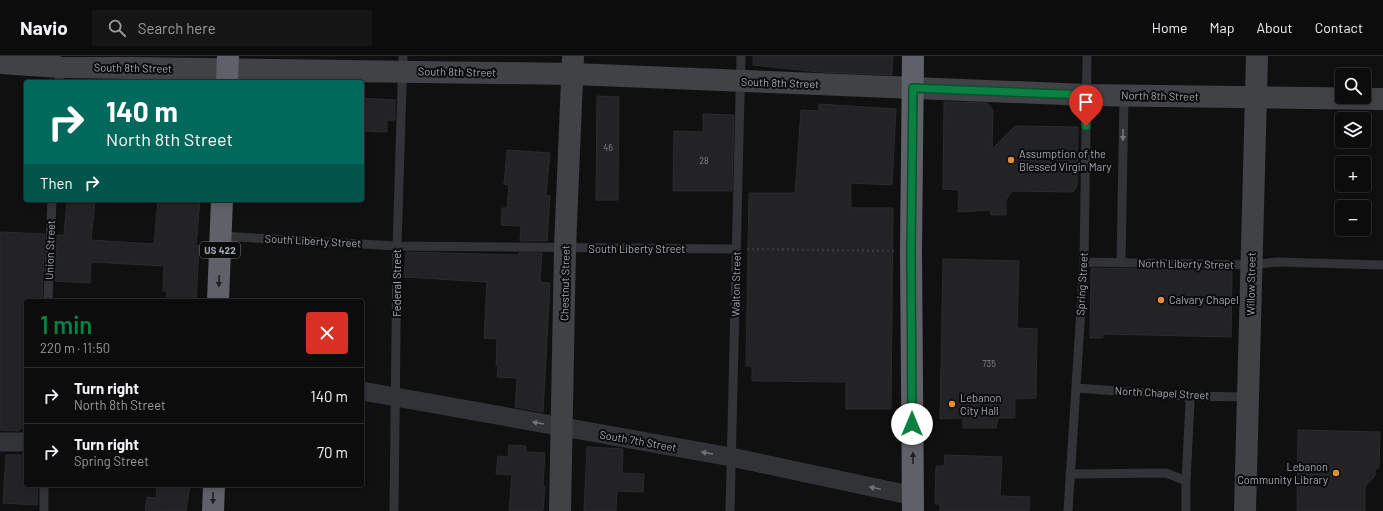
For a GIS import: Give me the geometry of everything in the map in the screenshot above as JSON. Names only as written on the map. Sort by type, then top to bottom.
[{"type":"highway","points":[[913,56],[911,251],[914,504]]},
{"type":"highway","name":"US 422","points":[[218,299],[222,202]]},
{"type":"highway","points":[[213,511],[214,487]]},
{"type":"street","name":"Willow Street","points":[[1245,511],[1257,56]]},
{"type":"street","name":"South 8th Street","points":[[0,63],[137,75],[227,69],[403,64],[573,65],[740,82],[913,88]]},
{"type":"street","name":"Chestnut Street","points":[[560,511],[565,248],[573,65]]},
{"type":"street","name":"North 8th Street","points":[[913,88],[1124,96],[1383,99]]},
{"type":"street","name":"South 7th Street","points":[[364,391],[731,457],[914,504]]},
{"type":"street","points":[[0,442],[24,442]]},
{"type":"lane","name":"Walton Street","points":[[730,511],[741,56]]},
{"type":"lane","name":"Spring Street","points":[[1068,511],[1084,262],[1087,56]]},
{"type":"lane","name":"Federal Street","points":[[394,511],[397,246],[403,64]]},
{"type":"lane","points":[[1121,263],[1124,96]]},
{"type":"lane","name":"Union Street","points":[[48,299],[52,202]]},
{"type":"lane","name":"South Liberty Street","points":[[220,236],[397,246],[736,249]]},
{"type":"lane","name":"North Liberty Street","points":[[1084,262],[1252,265],[1278,262],[1383,265]]},
{"type":"lane","name":"North Chapel Street","points":[[1076,388],[1188,396],[1248,397]]},
{"type":"lane","points":[[1186,511],[1190,403],[1188,396]]},
{"type":"lane","points":[[1070,474],[1166,473],[1186,481]]},
{"type":"lane","points":[[44,487],[44,511]]},
{"type":"path","points":[[736,249],[911,251]]},
{"type":"building","points":[[753,56],[893,56],[892,75],[819,72],[753,65]]},
{"type":"building","points":[[597,96],[619,97],[618,200],[596,200]]},
{"type":"building","points":[[364,98],[395,100],[395,120],[387,120],[387,132],[364,131]]},
{"type":"building","name":"Assumption of the Blessed Virgin Mary","points":[[944,102],[987,103],[993,110],[992,149],[1015,126],[1078,127],[1077,186],[1073,192],[1012,191],[1006,200],[1006,215],[991,215],[990,210],[958,212],[959,190],[943,189]]},
{"type":"building","points":[[819,104],[896,109],[892,185],[851,183],[851,208],[893,208],[891,409],[846,409],[846,382],[752,381],[752,366],[746,366],[749,193],[795,193],[801,110],[819,111]]},
{"type":"building","points":[[703,114],[734,115],[732,191],[673,191],[674,131],[703,132]]},
{"type":"building","points":[[507,150],[550,153],[546,196],[550,196],[547,241],[520,241],[521,226],[501,225],[502,208],[507,208],[509,185],[504,184]]},
{"type":"building","points":[[67,202],[95,203],[91,240],[154,244],[158,202],[200,202],[196,246],[199,246],[196,299],[166,299],[167,291],[163,291],[164,266],[91,262],[90,283],[55,281],[57,235],[64,235]]},
{"type":"building","points":[[0,232],[45,234],[42,299],[24,299],[24,429],[19,429],[19,431],[0,430]]},
{"type":"building","points":[[406,252],[519,255],[519,253],[542,253],[540,282],[550,283],[543,412],[515,407],[517,378],[497,377],[497,339],[484,338],[487,282],[404,277]]},
{"type":"building","points":[[943,259],[1019,261],[1017,328],[1037,329],[1036,398],[1015,399],[1015,418],[998,418],[996,428],[963,428],[963,418],[940,419]]},
{"type":"building","name":"Calvary Chapel","points":[[1091,268],[1232,271],[1231,337],[1103,334],[1103,338],[1090,338]]},
{"type":"building","name":"Lebanon Community Library","points":[[1298,430],[1380,432],[1379,467],[1375,470],[1375,476],[1365,486],[1365,511],[1297,511]]},
{"type":"building","points":[[509,445],[526,446],[526,452],[545,453],[543,511],[509,511],[512,475],[496,474],[498,456],[508,457]]},
{"type":"building","points":[[587,447],[623,449],[622,473],[644,474],[643,492],[617,491],[616,511],[584,511]]},
{"type":"building","points":[[6,455],[24,455],[24,487],[38,487],[37,505],[3,503]]},
{"type":"building","points":[[945,455],[1002,457],[1000,496],[1030,497],[1029,511],[940,511],[940,504],[935,504],[936,466],[944,466]]},
{"type":"building","points":[[157,487],[190,487],[186,511],[145,510],[147,497],[156,498]]},
{"type":"place","name":"Assumption of the Blessed Virgin Mary","points":[[1011,160]]},
{"type":"place","name":"Calvary Chapel","points":[[1161,300]]},
{"type":"place","name":"Lebanon City Hall","points":[[952,404]]},
{"type":"place","name":"Lebanon Community Library","points":[[1336,473]]},
{"type":"route","points":[[912,424],[911,251],[913,88],[1086,95],[1086,126]]}]
